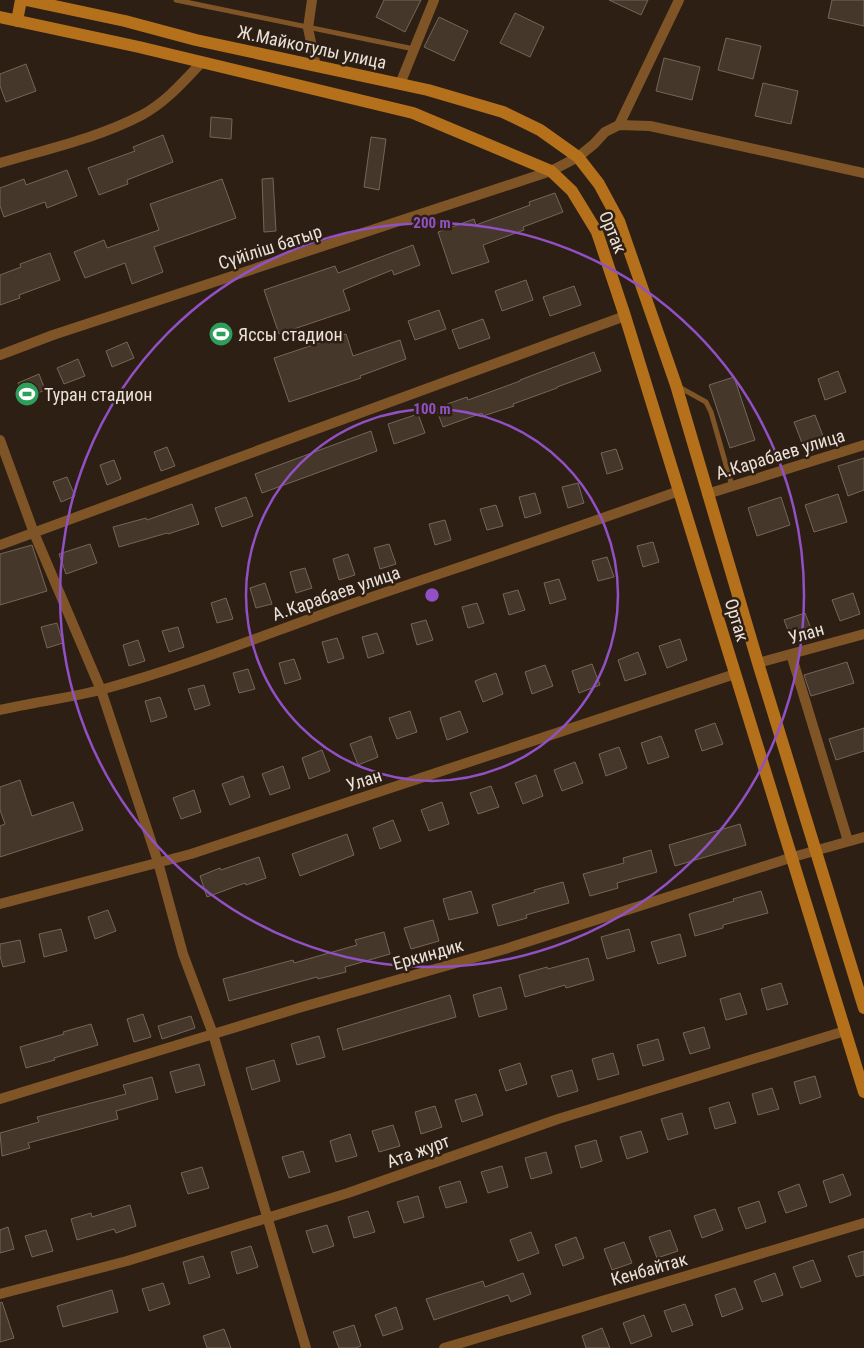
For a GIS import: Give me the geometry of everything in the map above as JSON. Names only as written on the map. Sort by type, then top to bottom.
[{"type":"street","points":[[17,21],[21,0]]},
{"type":"street","name":"Ж.Майкотулы улица","points":[[26,0],[196,40],[428,90],[503,112],[540,130],[578,157]]},
{"type":"street","points":[[312,0],[308,28],[316,66]]},
{"type":"street","points":[[400,84],[434,0]]},
{"type":"street","points":[[678,0],[619,125],[650,126],[864,173]]},
{"type":"street","points":[[0,17],[202,62],[413,113],[551,171]]},
{"type":"street","points":[[0,163],[103,132],[143,114],[173,93],[202,62]]},
{"type":"street","name":"Сүйіліш батыр","points":[[0,354],[551,171],[578,157],[605,132],[619,125]]},
{"type":"street","name":"Ортак","points":[[578,157],[599,184],[619,221],[676,385],[814,851],[864,1008]]},
{"type":"street","name":"Ортак","points":[[551,171],[572,190],[597,232],[625,316],[793,857],[864,1092]]},
{"type":"street","points":[[0,545],[625,316]]},
{"type":"street","points":[[0,440],[34,534],[101,690],[158,862],[183,954],[213,1034],[306,1348]]},
{"type":"street","name":"А.Карабаев улица","points":[[707,494],[864,445]]},
{"type":"street","name":"А.Карабаев улица","points":[[0,710],[101,690],[196,660],[679,491]]},
{"type":"street","name":"Улан","points":[[758,664],[864,634]]},
{"type":"street","points":[[791,654],[848,841]]},
{"type":"street","name":"Улан","points":[[0,904],[191,854],[735,674]]},
{"type":"street","name":"Еркиндик","points":[[0,1099],[213,1034],[505,949],[793,857],[864,837]]},
{"type":"street","name":"Ата журт","points":[[0,1294],[127,1261],[268,1218],[348,1193],[558,1118],[845,1031]]},
{"type":"street","name":"Кенбайтак","points":[[444,1348],[864,1223]]},
{"type":"lane","points":[[176,0],[414,48]]},
{"type":"lane","points":[[676,385],[706,402],[711,412],[732,486]]},
{"type":"building","points":[[384,0],[421,0],[405,32],[376,17]]},
{"type":"building","points":[[609,0],[648,0],[641,15]]},
{"type":"building","points":[[832,0],[864,0],[864,26],[828,18]]},
{"type":"building","points":[[515,13],[544,27],[530,57],[500,43]]},
{"type":"building","points":[[439,17],[468,31],[454,61],[424,47]]},
{"type":"building","points":[[726,38],[761,46],[753,79],[718,70]]},
{"type":"building","points":[[664,58],[700,67],[692,100],[656,91]]},
{"type":"building","points":[[26,64],[36,91],[6,102],[0,86],[0,74]]},
{"type":"building","points":[[763,83],[798,91],[791,124],[755,116]]},
{"type":"building","points":[[211,117],[232,119],[231,139],[210,137]]},
{"type":"building","points":[[163,135],[173,162],[127,180],[128,184],[99,195],[88,168],[135,151],[133,147]]},
{"type":"building","points":[[371,137],[386,139],[379,190],[364,187]]},
{"type":"building","points":[[67,170],[77,196],[47,208],[45,202],[4,217],[0,206],[0,188],[24,179],[26,185]]},
{"type":"building","points":[[273,178],[276,231],[264,232],[262,179]]},
{"type":"building","points":[[222,179],[236,218],[154,247],[163,272],[132,284],[125,263],[85,278],[74,252],[104,240],[107,248],[159,230],[150,204]]},
{"type":"building","points":[[555,193],[563,212],[523,227],[524,230],[483,245],[489,262],[452,274],[438,232],[474,219],[476,225],[530,205],[529,202]]},
{"type":"building","points":[[413,245],[420,265],[394,275],[392,270],[343,290],[350,310],[279,334],[264,290],[335,266],[338,273]]},
{"type":"building","points":[[50,253],[60,280],[19,295],[20,298],[0,305],[0,275],[21,267],[20,264]]},
{"type":"building","points":[[526,280],[533,300],[502,311],[495,291]]},
{"type":"building","points":[[574,286],[581,305],[550,316],[543,297]]},
{"type":"building","points":[[439,310],[446,329],[415,340],[408,321]]},
{"type":"building","points":[[483,319],[490,338],[459,349],[452,330]]},
{"type":"building","points":[[346,334],[353,356],[400,340],[406,359],[360,376],[361,378],[289,402],[274,358]]},
{"type":"building","points":[[127,342],[134,358],[112,367],[106,351]]},
{"type":"building","points":[[594,352],[601,371],[513,404],[514,406],[483,416],[482,413],[443,427],[436,408],[467,397],[468,400]]},
{"type":"building","points":[[78,359],[85,376],[64,384],[57,368]]},
{"type":"building","points":[[838,371],[846,392],[825,400],[818,379]]},
{"type":"building","points":[[39,374],[45,390],[24,399],[18,383]]},
{"type":"building","points":[[734,377],[755,440],[730,448],[709,385]]},
{"type":"building","points":[[418,414],[425,433],[394,444],[388,424]]},
{"type":"building","points":[[815,415],[823,436],[802,443],[794,422]]},
{"type":"building","points":[[371,431],[377,451],[262,493],[255,474]]},
{"type":"building","points":[[167,447],[175,466],[161,471],[154,452]]},
{"type":"building","points":[[616,449],[623,469],[607,474],[601,453]]},
{"type":"building","points":[[864,458],[864,490],[848,496],[838,466]]},
{"type":"building","points":[[114,460],[121,479],[107,485],[100,465]]},
{"type":"building","points":[[67,477],[75,496],[61,502],[53,482]]},
{"type":"building","points":[[578,483],[584,503],[568,508],[562,487]]},
{"type":"building","points":[[535,493],[541,513],[525,518],[519,497]]},
{"type":"building","points":[[838,494],[847,522],[814,532],[805,505]]},
{"type":"building","points":[[246,497],[253,516],[222,527],[215,508]]},
{"type":"building","points":[[781,497],[790,525],[757,536],[748,508]]},
{"type":"building","points":[[192,504],[199,524],[119,547],[113,527],[146,518],[147,520]]},
{"type":"building","points":[[496,505],[503,526],[487,530],[480,509]]},
{"type":"building","points":[[445,520],[451,540],[435,545],[429,524]]},
{"type":"building","points":[[653,542],[659,562],[643,567],[637,546]]},
{"type":"building","points":[[90,544],[97,563],[66,574],[59,554]]},
{"type":"building","points":[[389,544],[396,564],[380,569],[374,548]]},
{"type":"building","points":[[32,545],[47,591],[0,605],[0,554]]},
{"type":"building","points":[[348,554],[355,575],[339,580],[333,559]]},
{"type":"building","points":[[607,557],[614,577],[598,581],[592,561]]},
{"type":"building","points":[[305,568],[312,588],[296,593],[290,572]]},
{"type":"building","points":[[559,579],[566,599],[550,604],[544,583]]},
{"type":"building","points":[[265,583],[272,604],[256,608],[250,588]]},
{"type":"building","points":[[518,590],[525,610],[509,615],[503,594]]},
{"type":"building","points":[[853,593],[860,614],[840,621],[832,600]]},
{"type":"building","points":[[226,598],[233,619],[217,623],[211,603]]},
{"type":"building","points":[[477,603],[484,623],[468,628],[462,607]]},
{"type":"building","points":[[805,613],[813,634],[792,641],[784,620]]},
{"type":"building","points":[[426,620],[433,640],[417,645],[411,624]]},
{"type":"building","points":[[57,623],[63,643],[47,648],[41,627]]},
{"type":"building","points":[[178,627],[184,647],[169,652],[162,631]]},
{"type":"building","points":[[377,633],[384,653],[368,658],[362,637]]},
{"type":"building","points":[[337,638],[344,658],[328,663],[322,642]]},
{"type":"building","points":[[680,639],[687,660],[667,668],[659,646]]},
{"type":"building","points":[[138,640],[145,661],[129,666],[123,645]]},
{"type":"building","points":[[638,652],[646,674],[625,681],[618,660]]},
{"type":"building","points":[[294,659],[301,679],[285,684],[279,663]]},
{"type":"building","points":[[847,662],[854,683],[811,696],[804,675]]},
{"type":"building","points":[[592,664],[600,685],[579,693],[572,671]]},
{"type":"building","points":[[545,665],[553,686],[532,694],[525,672]]},
{"type":"building","points":[[248,669],[255,689],[239,693],[233,673]]},
{"type":"building","points":[[496,673],[503,694],[483,702],[475,681]]},
{"type":"building","points":[[204,685],[210,705],[195,710],[188,689]]},
{"type":"building","points":[[160,697],[167,717],[151,722],[145,701]]},
{"type":"building","points":[[410,711],[417,732],[397,739],[389,718]]},
{"type":"building","points":[[460,711],[468,732],[447,740],[440,718]]},
{"type":"building","points":[[715,723],[723,744],[702,751],[695,730]]},
{"type":"building","points":[[864,728],[864,751],[836,760],[829,739]]},
{"type":"building","points":[[371,736],[378,757],[358,765],[350,744]]},
{"type":"building","points":[[661,736],[669,757],[648,764],[641,743]]},
{"type":"building","points":[[619,747],[627,768],[606,776],[599,754]]},
{"type":"building","points":[[322,750],[330,771],[309,779],[302,758]]},
{"type":"building","points":[[575,762],[583,783],[562,791],[554,770]]},
{"type":"building","points":[[283,766],[290,788],[270,795],[262,774]]},
{"type":"building","points":[[536,775],[543,796],[523,804],[515,783]]},
{"type":"building","points":[[243,776],[250,797],[230,805],[222,784]]},
{"type":"building","points":[[20,780],[32,816],[73,802],[83,830],[0,857],[0,826],[5,824],[0,810],[0,787]]},
{"type":"building","points":[[491,786],[499,807],[478,814],[470,793]]},
{"type":"building","points":[[194,790],[201,812],[181,819],[173,798]]},
{"type":"building","points":[[442,802],[449,824],[429,831],[421,810]]},
{"type":"building","points":[[393,820],[401,841],[380,849],[373,828]]},
{"type":"building","points":[[740,824],[746,845],[675,866],[669,845]]},
{"type":"building","points":[[347,834],[354,855],[300,876],[292,854]]},
{"type":"building","points":[[651,850],[657,872],[617,883],[618,888],[590,896],[583,874],[624,863],[623,858]]},
{"type":"building","points":[[259,857],[266,878],[246,885],[245,883],[207,897],[200,876]]},
{"type":"building","points":[[563,882],[569,903],[526,915],[527,918],[498,926],[492,905]]},
{"type":"building","points":[[471,891],[478,913],[449,920],[443,899]]},
{"type":"building","points":[[761,891],[768,913],[723,925],[723,928],[695,936],[689,914]]},
{"type":"building","points":[[108,910],[116,931],[95,939],[88,917]]},
{"type":"building","points":[[433,920],[439,941],[411,949],[404,928]]},
{"type":"building","points":[[61,929],[67,951],[44,957],[39,934]]},
{"type":"building","points":[[629,929],[635,951],[607,959],[601,937]]},
{"type":"building","points":[[384,932],[390,954],[345,967],[346,972],[318,979],[317,977],[229,1001],[223,979],[293,960],[294,963],[357,945],[355,940]]},
{"type":"building","points":[[680,934],[686,956],[658,964],[651,942]]},
{"type":"building","points":[[20,940],[25,962],[3,967],[0,956],[0,944]]},
{"type":"building","points":[[588,958],[594,980],[566,988],[565,985],[525,997],[519,975]]},
{"type":"building","points":[[781,983],[788,1004],[767,1010],[761,989]]},
{"type":"building","points":[[501,987],[507,1009],[479,1017],[473,995]]},
{"type":"building","points":[[740,993],[747,1014],[726,1020],[720,999]]},
{"type":"building","points":[[450,995],[456,1017],[343,1050],[337,1029]]},
{"type":"building","points":[[143,1014],[151,1037],[134,1042],[127,1019]]},
{"type":"building","points":[[191,1016],[195,1028],[162,1039],[158,1026]]},
{"type":"building","points":[[91,1024],[98,1045],[26,1068],[20,1047]]},
{"type":"building","points":[[704,1027],[710,1048],[690,1054],[683,1033]]},
{"type":"building","points":[[319,1036],[325,1057],[297,1065],[291,1044]]},
{"type":"building","points":[[658,1039],[664,1060],[643,1066],[637,1045]]},
{"type":"building","points":[[613,1053],[619,1074],[598,1080],[592,1059]]},
{"type":"building","points":[[274,1060],[280,1081],[252,1090],[246,1068]]},
{"type":"building","points":[[520,1063],[527,1084],[506,1091],[499,1070]]},
{"type":"building","points":[[199,1064],[205,1085],[176,1093],[170,1072]]},
{"type":"building","points":[[572,1070],[578,1091],[558,1097],[551,1076]]},
{"type":"building","points":[[815,1076],[821,1097],[800,1104],[794,1082]]},
{"type":"building","points":[[152,1077],[158,1099],[116,1111],[118,1119],[28,1143],[30,1148],[2,1156],[0,1133],[39,1122],[37,1117],[126,1094],[123,1085]]},
{"type":"building","points":[[772,1088],[779,1109],[758,1115],[752,1094]]},
{"type":"building","points":[[476,1094],[483,1115],[462,1122],[455,1100]]},
{"type":"building","points":[[729,1102],[736,1123],[715,1129],[709,1108]]},
{"type":"building","points":[[435,1106],[442,1127],[421,1134],[415,1112]]},
{"type":"building","points":[[682,1113],[688,1134],[668,1140],[661,1119]]},
{"type":"building","points":[[393,1125],[400,1146],[379,1152],[372,1131]]},
{"type":"building","points":[[641,1131],[648,1152],[627,1159],[620,1137]]},
{"type":"building","points":[[350,1134],[357,1156],[336,1162],[330,1141]]},
{"type":"building","points":[[596,1140],[602,1161],[581,1168],[575,1146]]},
{"type":"building","points":[[303,1151],[310,1172],[289,1178],[282,1157]]},
{"type":"building","points":[[546,1152],[552,1173],[531,1179],[525,1158]]},
{"type":"building","points":[[502,1166],[508,1187],[488,1193],[481,1172]]},
{"type":"building","points":[[202,1167],[209,1188],[188,1194],[181,1173]]},
{"type":"building","points":[[843,1174],[851,1195],[830,1203],[823,1181]]},
{"type":"building","points":[[460,1181],[467,1202],[446,1208],[439,1187]]},
{"type":"building","points":[[799,1184],[807,1206],[786,1213],[778,1192]]},
{"type":"building","points":[[418,1196],[424,1217],[404,1223],[397,1202]]},
{"type":"building","points":[[759,1201],[766,1222],[746,1229],[738,1208]]},
{"type":"building","points":[[130,1205],[136,1226],[116,1233],[114,1229],[77,1240],[71,1219],[91,1213],[92,1217]]},
{"type":"building","points":[[715,1209],[723,1230],[702,1238],[694,1216]]},
{"type":"building","points":[[368,1211],[375,1232],[354,1238],[348,1217]]},
{"type":"building","points":[[327,1225],[334,1246],[313,1253],[306,1231]]},
{"type":"building","points":[[8,1227],[14,1249],[0,1253],[0,1230]]},
{"type":"building","points":[[46,1230],[53,1251],[32,1257],[25,1236]]},
{"type":"building","points":[[670,1230],[678,1251],[657,1258],[649,1237]]},
{"type":"building","points":[[531,1232],[539,1253],[518,1261],[510,1240]]},
{"type":"building","points":[[576,1237],[584,1258],[563,1266],[555,1245]]},
{"type":"building","points":[[624,1242],[632,1263],[612,1270],[604,1249]]},
{"type":"building","points":[[251,1246],[258,1267],[237,1274],[231,1252]]},
{"type":"building","points":[[864,1251],[864,1275],[856,1277],[848,1256]]},
{"type":"building","points":[[203,1256],[210,1277],[189,1284],[183,1262]]},
{"type":"building","points":[[813,1260],[821,1281],[801,1288],[793,1267]]},
{"type":"building","points":[[523,1273],[531,1294],[511,1302],[508,1295],[434,1320],[426,1299],[483,1281],[485,1287]]},
{"type":"building","points":[[775,1273],[783,1295],[762,1302],[754,1281]]},
{"type":"building","points":[[163,1283],[170,1304],[149,1311],[142,1289]]},
{"type":"building","points":[[735,1288],[743,1309],[722,1317],[715,1295]]},
{"type":"building","points":[[112,1290],[118,1312],[63,1327],[57,1306]]},
{"type":"building","points":[[2,1302],[14,1338],[0,1342],[0,1303]]},
{"type":"building","points":[[685,1304],[693,1325],[672,1332],[664,1311]]},
{"type":"building","points":[[396,1307],[403,1329],[383,1336],[375,1315]]},
{"type":"building","points":[[644,1315],[652,1336],[631,1344],[623,1323]]},
{"type":"building","points":[[354,1325],[361,1346],[356,1348],[339,1348],[333,1332]]},
{"type":"building","points":[[602,1328],[610,1348],[586,1348],[582,1336]]},
{"type":"building","points":[[224,1329],[231,1348],[207,1348],[203,1336]]},
{"type":"place","name":"Яссы стадион","points":[[221,334]]},
{"type":"place","name":"Туран стадион","points":[[27,394]]}]
